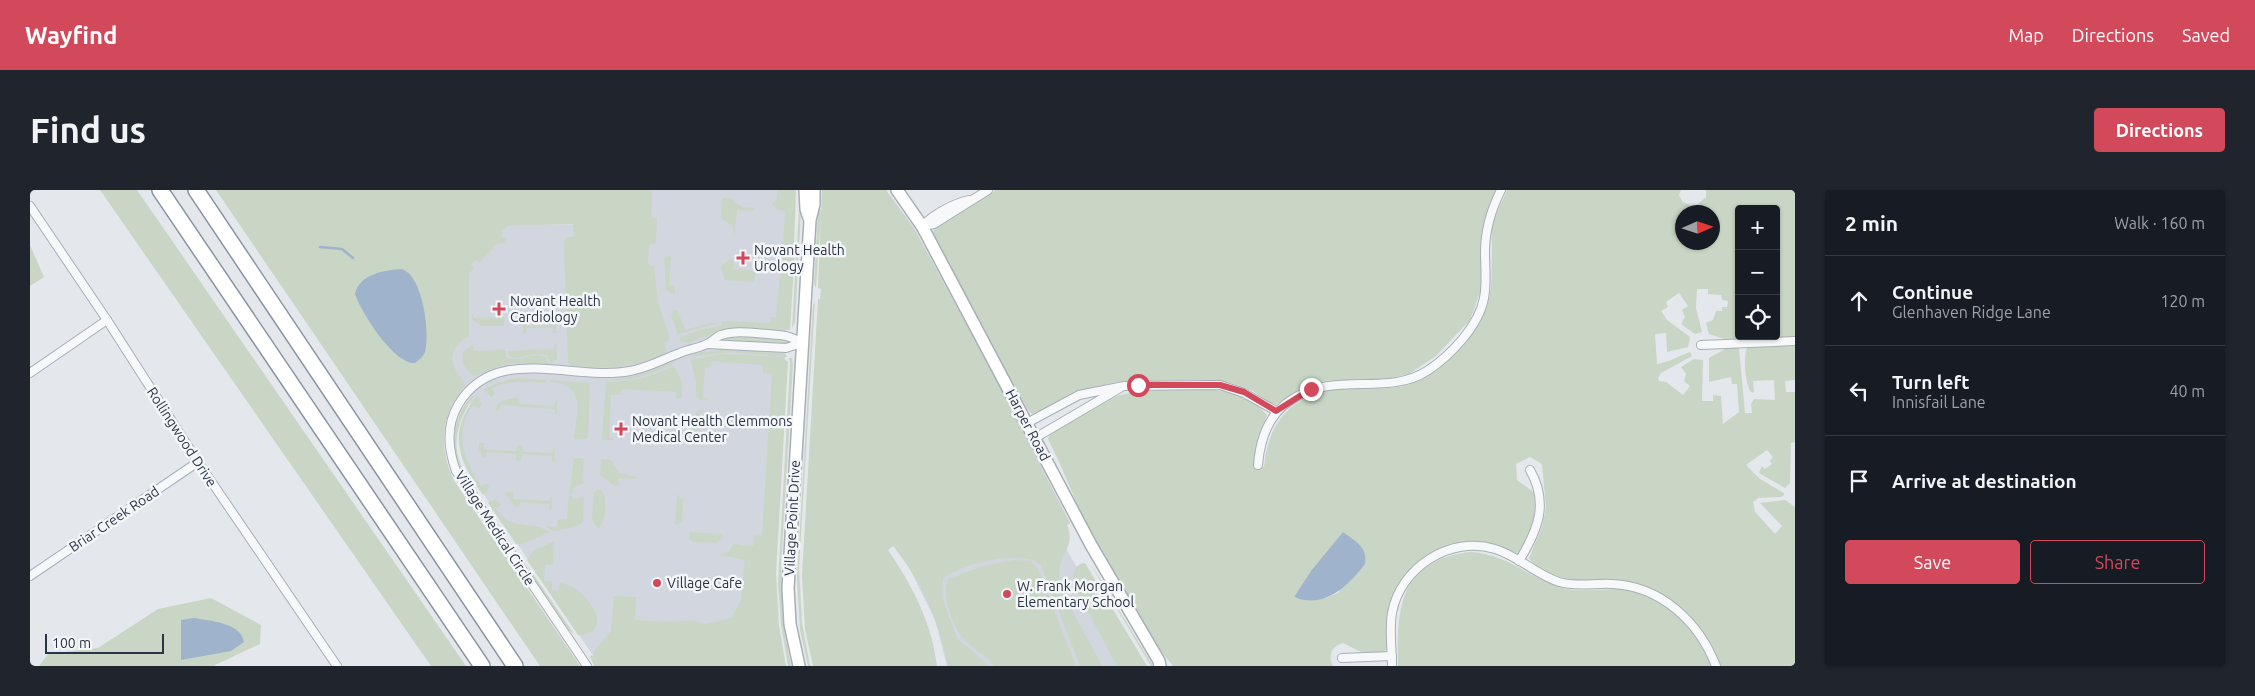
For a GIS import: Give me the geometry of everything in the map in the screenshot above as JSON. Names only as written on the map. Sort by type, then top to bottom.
[{"type":"highway","points":[[160,190],[482,666]]},
{"type":"highway","points":[[196,190],[515,666]]},
{"type":"main road","name":"Village Point Drive","points":[[805,190],[806,209],[810,220]]},
{"type":"main road","name":"Village Point Drive","points":[[799,666],[790,624],[788,588],[810,220],[814,190]]},
{"type":"main road","name":"Harper Road","points":[[897,190],[922,226],[1104,569],[1162,664]]},
{"type":"street","points":[[922,226],[934,224],[988,190]]},
{"type":"street","points":[[1258,465],[1262,439],[1276,411],[1296,396],[1318,386],[1389,383],[1414,378],[1427,371],[1462,338],[1475,321],[1485,296],[1486,228],[1501,190]]},
{"type":"street","name":"Rollingwood Drive","points":[[30,206],[107,320],[198,462],[337,666]]},
{"type":"street","points":[[30,373],[107,320]]},
{"type":"street","name":"Village Medical Circle","points":[[587,666],[456,471],[450,448],[450,425],[462,398],[481,380],[503,370],[627,372],[708,344],[720,335],[735,332],[791,336],[802,343]]},
{"type":"street","points":[[1701,345],[1795,341]]},
{"type":"street","name":"Village Medical Circle","points":[[708,344],[786,348],[802,343]]},
{"type":"street","points":[[1027,423],[1079,395],[1124,386],[1220,385],[1244,392],[1276,411]]},
{"type":"street","points":[[1035,438],[1124,386]]},
{"type":"street","points":[[1065,403],[1072,417]]},
{"type":"street","name":"Briar Creek Road","points":[[30,576],[198,462]]},
{"type":"street","points":[[1520,561],[1539,520],[1539,486],[1530,470]]},
{"type":"street","points":[[1392,666],[1390,626],[1395,600],[1400,588],[1417,567],[1440,553],[1465,546],[1495,549],[1560,582],[1577,585],[1624,585],[1661,598],[1673,606],[1694,627],[1710,652],[1716,666]]},
{"type":"street","points":[[1342,658],[1392,656]]},
{"type":"shaded area","name":"Novant Health Clemmons Medical Center","points":[[638,190],[794,190],[795,192],[771,592],[775,632],[600,666],[468,471],[461,455],[463,420],[471,405],[462,382],[451,365],[466,264],[501,226],[583,224]]},
{"type":"shaded area","name":"W. Frank Morgan Elementary School","points":[[1062,542],[1135,666],[947,666],[935,620],[909,567]]},
{"type":"green space","points":[[100,190],[137,190],[466,666],[431,666]]},
{"type":"green space","points":[[216,190],[652,190],[651,216],[657,218],[656,243],[649,245],[648,264],[654,266],[658,302],[670,339],[664,343],[667,353],[643,362],[621,366],[586,367],[572,366],[568,363],[564,242],[566,238],[574,236],[573,224],[506,226],[506,229],[502,229],[502,237],[506,237],[506,243],[497,244],[479,263],[476,260],[471,265],[474,268],[469,274],[469,336],[456,347],[453,356],[454,367],[465,385],[452,405],[444,434],[445,454],[451,473],[455,482],[580,666],[540,666]]},
{"type":"green space","points":[[777,190],[796,190],[794,247],[783,247],[785,211],[778,210],[772,204],[777,198]]},
{"type":"green space","points":[[822,190],[886,190],[914,228],[989,366],[1070,523],[1067,525],[1070,539],[1069,544],[1060,567],[1060,584],[1102,666],[1080,666],[1041,565],[1033,560],[1007,558],[977,563],[951,573],[943,579],[942,597],[957,638],[989,666],[948,666],[928,603],[913,574],[893,546],[888,550],[920,605],[931,635],[937,666],[813,666],[805,629],[802,576],[818,299],[820,299],[821,289],[818,288]]},
{"type":"green space","points":[[996,190],[1496,190],[1485,222],[1480,292],[1470,320],[1436,356],[1409,374],[1387,379],[1324,381],[1299,389],[1275,405],[1270,404],[1253,391],[1231,383],[1200,380],[1116,382],[1083,390],[1038,413],[1032,414],[997,358],[933,232],[936,227]]},
{"type":"green space","points":[[1507,190],[1681,190],[1679,195],[1683,202],[1690,205],[1675,205],[1675,250],[1720,250],[1720,205],[1697,205],[1706,197],[1706,190],[1795,190],[1795,338],[1780,339],[1780,205],[1735,205],[1735,340],[1728,340],[1709,334],[1706,323],[1713,320],[1716,311],[1722,311],[1722,307],[1727,307],[1728,301],[1722,300],[1721,295],[1708,294],[1708,289],[1697,289],[1696,308],[1702,332],[1695,334],[1681,324],[1685,317],[1682,310],[1688,306],[1679,293],[1666,302],[1668,307],[1661,311],[1667,320],[1690,337],[1688,347],[1667,352],[1666,333],[1655,334],[1657,364],[1690,352],[1692,356],[1661,373],[1658,378],[1659,381],[1666,382],[1683,395],[1690,386],[1684,381],[1686,374],[1681,367],[1694,359],[1703,360],[1702,401],[1713,401],[1713,395],[1721,396],[1723,424],[1739,412],[1737,384],[1732,384],[1731,377],[1709,382],[1709,358],[1727,348],[1739,348],[1745,413],[1752,413],[1751,404],[1754,399],[1775,400],[1774,380],[1753,381],[1754,393],[1751,392],[1745,370],[1747,348],[1795,345],[1795,380],[1785,381],[1786,392],[1795,392],[1795,442],[1791,443],[1790,483],[1785,488],[1759,473],[1762,466],[1765,469],[1772,464],[1770,461],[1773,457],[1767,450],[1746,465],[1760,479],[1784,493],[1781,497],[1758,498],[1753,502],[1755,512],[1775,534],[1782,526],[1760,503],[1785,500],[1795,507],[1795,666],[1721,666],[1699,627],[1690,616],[1668,598],[1640,585],[1615,580],[1578,580],[1566,578],[1553,575],[1535,565],[1529,558],[1542,527],[1546,507],[1542,464],[1530,457],[1516,464],[1517,480],[1535,493],[1535,508],[1530,535],[1522,549],[1517,553],[1493,545],[1468,542],[1443,548],[1431,553],[1420,561],[1403,580],[1389,608],[1387,648],[1384,652],[1361,652],[1343,643],[1333,649],[1331,659],[1333,666],[1173,666],[1135,613],[1101,555],[1048,439],[1050,434],[1117,396],[1138,391],[1171,389],[1224,391],[1240,396],[1255,404],[1267,415],[1258,437],[1255,466],[1264,467],[1267,448],[1281,418],[1304,399],[1336,389],[1388,388],[1408,385],[1439,367],[1464,342],[1481,319],[1489,298],[1492,276],[1492,225]],"holes":[[[1311,571],[1340,592],[1326,598],[1294,598]]]},
{"type":"green space","points":[[722,198],[731,198],[742,207],[754,208],[754,211],[737,210],[735,235],[732,226],[721,218]]},
{"type":"green space","points":[[799,209],[801,212],[795,322],[792,328]]},
{"type":"green space","points":[[821,209],[816,288],[814,284],[818,211]]},
{"type":"green space","points":[[30,245],[44,277],[30,286]]},
{"type":"green space","points":[[783,248],[795,250],[790,330],[746,329],[721,331],[688,343],[680,341],[680,337],[700,330],[721,326],[723,321],[770,323],[771,317],[776,317]]},
{"type":"green space","points":[[671,256],[669,285],[675,286],[675,293],[672,294],[666,290],[664,257]]},
{"type":"green space","points":[[734,257],[733,269],[755,271],[754,282],[724,280],[721,266]]},
{"type":"green space","points":[[524,294],[526,301],[551,300],[551,295],[555,294],[555,308],[553,308],[551,302],[526,303],[525,309],[522,308],[522,296]]},
{"type":"green space","points":[[815,301],[799,568],[802,623],[810,666],[808,666],[800,630],[797,578],[813,305]]},
{"type":"green space","points":[[674,310],[677,310],[685,330],[711,323],[719,323],[678,334],[671,316]]},
{"type":"green space","points":[[472,313],[474,318],[504,317],[504,326],[481,326],[472,319]]},
{"type":"green space","points":[[553,318],[556,319],[556,333],[553,333],[552,327],[527,328],[526,334],[523,333],[523,320],[526,319],[527,326],[552,325]]},
{"type":"green space","points":[[731,337],[788,339],[789,342],[786,344],[721,340]]},
{"type":"green space","points":[[556,342],[557,359],[552,364],[550,364],[548,356],[543,354],[517,358],[508,355],[508,351],[553,349]]},
{"type":"green space","points":[[473,345],[475,351],[505,350],[507,358],[512,359],[536,355],[546,357],[548,364],[509,364],[473,375],[466,367],[463,358],[464,351]]},
{"type":"green space","points":[[723,350],[785,353],[787,357],[730,352],[690,357],[701,352]]},
{"type":"green space","points":[[722,354],[782,357],[788,362],[776,574],[779,626],[786,666],[594,666],[590,656],[592,655],[593,657],[594,651],[611,631],[614,596],[636,597],[635,620],[670,622],[692,620],[705,624],[732,617],[741,600],[745,560],[719,555],[729,551],[734,544],[753,546],[754,536],[762,535],[772,374],[763,373],[763,365],[712,361],[711,367],[705,368],[703,397],[709,399],[700,400],[696,396],[696,380],[690,360]]},
{"type":"green space","points":[[789,358],[792,358],[793,365],[781,567],[783,624],[791,666],[788,666],[781,624],[778,584]]},
{"type":"green space","points":[[672,362],[673,364],[638,377],[602,381],[632,377]]},
{"type":"green space","points":[[674,366],[682,382],[682,399],[676,398],[676,392],[621,389],[620,395],[611,395],[609,437],[615,440],[602,440],[606,383],[640,379]]},
{"type":"green space","points":[[517,378],[547,380],[546,383],[519,382],[499,385],[492,388],[495,394],[491,397],[484,389],[500,382]]},
{"type":"green space","points":[[549,380],[590,383],[588,436],[586,439],[574,439],[577,400],[574,393],[569,388],[561,384],[549,382]]},
{"type":"green space","points":[[474,396],[460,424],[457,453],[465,473],[479,496],[461,471],[457,460],[454,437],[459,416],[464,405]]},
{"type":"green space","points":[[477,396],[482,404],[479,408],[473,405],[463,426],[462,436],[463,447],[470,467],[481,486],[487,484],[489,486],[483,495],[462,458],[459,446],[461,422],[467,409]]},
{"type":"green space","points":[[518,397],[520,404],[554,406],[557,399],[557,415],[555,414],[555,409],[500,405],[499,411],[496,411],[497,405],[502,401]]},
{"type":"green space","points":[[699,410],[708,412],[699,413],[697,446],[693,442],[693,425],[696,413]]},
{"type":"green space","points":[[479,443],[484,443],[484,449],[516,451],[517,445],[522,445],[523,452],[552,453],[554,447],[555,461],[552,461],[552,456],[523,454],[520,461],[516,460],[516,454],[487,452],[486,458],[483,458],[479,449]]},
{"type":"green space","points":[[574,458],[584,458],[582,481],[585,482],[573,488],[572,494],[569,494]]},
{"type":"green space","points":[[601,459],[611,460],[619,473],[636,477],[635,479],[619,478],[618,486],[613,485],[600,475]]},
{"type":"green space","points":[[598,489],[603,492],[605,506],[603,521],[599,528],[594,524],[592,518],[594,493]]},
{"type":"green space","points":[[507,492],[513,492],[514,499],[549,501],[552,494],[552,509],[549,509],[549,504],[520,502],[519,507],[516,508],[506,494]]},
{"type":"green space","points":[[677,494],[683,501],[682,522],[675,525]]},
{"type":"green space","points":[[569,495],[574,500],[581,497],[584,498],[583,522],[576,527],[553,531],[545,526],[557,527],[558,520],[567,519]]},
{"type":"green space","points":[[495,499],[501,504],[496,509],[509,521],[535,526],[550,532],[523,544],[516,544],[488,503]]},
{"type":"green space","points":[[690,532],[722,534],[723,538],[716,543],[694,542],[689,538]]},
{"type":"green space","points":[[554,541],[553,565],[545,565],[544,581],[552,582],[552,590],[559,591],[560,583],[570,586],[588,600],[594,609],[597,619],[596,627],[590,633],[578,635],[527,560],[533,551]]},
{"type":"green space","points":[[1470,552],[1506,561],[1547,582],[1566,589],[1629,590],[1653,598],[1685,621],[1694,631],[1703,644],[1712,666],[1398,666],[1399,625],[1407,590],[1416,576],[1429,565],[1446,557]]},
{"type":"green space","points":[[1013,560],[1031,561],[1038,569],[1076,666],[994,666],[960,634],[952,619],[947,602],[946,586],[948,579],[983,566]]},
{"type":"green space","points":[[1085,563],[1147,666],[1117,666],[1074,585],[1073,577],[1076,568],[1078,565]]},
{"type":"green space","points":[[527,565],[574,634],[569,630]]},
{"type":"green space","points":[[1091,565],[1094,569],[1153,666],[1151,666]]},
{"type":"green space","points":[[211,598],[261,625],[260,644],[213,666],[39,666],[48,654],[98,648],[158,609]]},
{"type":"water","points":[[402,269],[415,282],[420,293],[425,319],[425,352],[415,363],[398,356],[388,347],[364,313],[355,294],[357,287],[374,274]]},
{"type":"water","points":[[1343,532],[1363,549],[1365,564],[1343,587],[1325,598],[1305,600],[1294,597],[1311,571]]},
{"type":"water","points":[[194,618],[231,626],[242,635],[244,642],[231,651],[181,660],[181,620]]},
{"type":"waterway","points":[[320,247],[342,249],[353,258]]},
{"type":"place","name":"Novant Health Urology","points":[[743,258]]},
{"type":"place","name":"Novant Health Cardiology","points":[[499,309]]},
{"type":"place","name":"Novant Health Clemmons Medical Center","points":[[621,429]]},
{"type":"place","name":"Village Cafe","points":[[657,583]]},
{"type":"place","name":"W. Frank Morgan Elementary School","points":[[1007,594]]},
{"type":"route","points":[[1138,385],[1220,385],[1231,387],[1244,392],[1276,411],[1296,396],[1311,389]]}]
